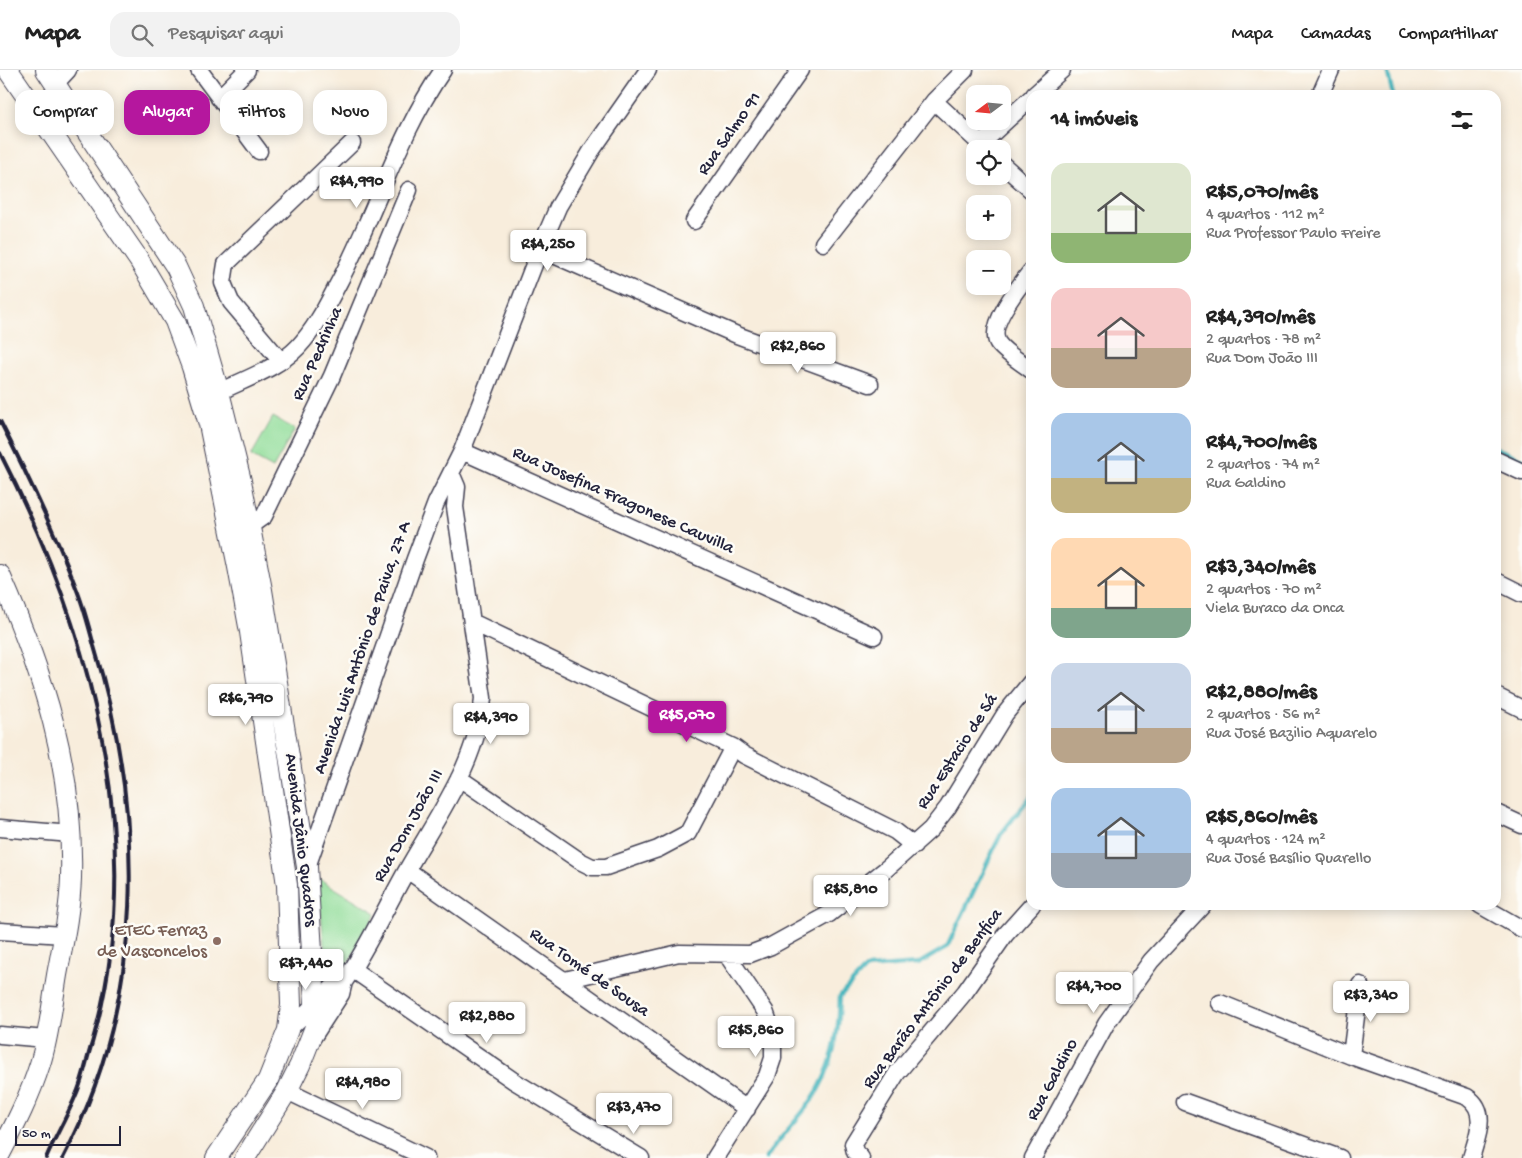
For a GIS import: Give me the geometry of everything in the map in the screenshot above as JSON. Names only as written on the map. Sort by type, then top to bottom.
[{"type":"main road","points":[[8,70],[139,260],[166,303],[218,422]]},
{"type":"main road","points":[[56,75],[176,267],[187,291],[219,392],[218,422]]},
{"type":"main road","points":[[166,303],[187,291]]},
{"type":"main road","name":"Avenida Jânio Quadros","points":[[218,422],[250,526],[307,867],[315,1003],[314,1027],[310,1042],[287,1091],[245,1158]]},
{"type":"main road","name":"Avenida Jânio Quadros","points":[[216,1158],[268,1080],[288,1030],[292,978],[286,885],[218,422]]},
{"type":"main road","points":[[0,575],[39,669],[49,706],[66,789],[70,834],[70,880],[64,935],[46,1038],[40,1064],[26,1103],[1,1149]]},
{"type":"street","points":[[199,70],[259,151]]},
{"type":"street","points":[[219,98],[247,70]]},
{"type":"street","points":[[219,392],[280,360],[297,348],[316,325],[359,246],[398,153],[428,91],[443,70]]},
{"type":"street","name":"Avenida Luis Antônio de Paiva, 27 A","points":[[307,867],[436,503],[462,451],[540,248],[558,206],[648,70]]},
{"type":"street","name":"Rua Salmo 91","points":[[694,221],[800,70]]},
{"type":"street","points":[[823,243],[934,102],[965,70]]},
{"type":"street","points":[[1040,90],[1062,70]]},
{"type":"street","points":[[1322,90],[1331,70]]},
{"type":"street","points":[[934,102],[976,140]]},
{"type":"street","points":[[989,140],[1026,103]]},
{"type":"street","points":[[280,360],[231,302],[223,283],[226,264],[352,143]]},
{"type":"street","points":[[1011,172],[1026,186]]},
{"type":"street","name":"Rua Pedrinha","points":[[250,526],[264,516],[327,385],[409,190]]},
{"type":"street","points":[[540,248],[737,335],[870,384]]},
{"type":"street","points":[[1026,278],[1002,312],[994,330],[995,337],[1001,346],[1026,366]]},
{"type":"street","name":"Rua Josefina Fragonese Cauvilla","points":[[462,451],[874,636]]},
{"type":"street","points":[[1501,462],[1522,472]]},
{"type":"street","name":"Rua Dom João III","points":[[310,1042],[341,994],[348,976],[459,778],[476,741],[482,714],[483,698],[454,507],[457,487],[451,473]]},
{"type":"street","points":[[1501,584],[1522,594]]},
{"type":"street","points":[[472,622],[733,747],[744,755],[895,831],[914,846]]},
{"type":"street","name":"Rua Estacio de Sá","points":[[565,980],[679,953],[750,954],[806,927],[854,895],[914,846],[948,807],[1005,714],[1026,688]]},
{"type":"street","points":[[1501,698],[1522,709]]},
{"type":"street","points":[[459,778],[580,862],[592,867],[606,867],[658,849],[688,833],[733,747]]},
{"type":"street","points":[[1501,815],[1522,825]]},
{"type":"street","points":[[0,828],[70,834]]},
{"type":"street","name":"Rua Tomé de Sousa","points":[[407,870],[747,1109]]},
{"type":"street","name":"Rua Barão Antônio de Benfica","points":[[857,1151],[897,1073],[955,1004],[1005,935],[1028,910]]},
{"type":"street","name":"Rua Galdino","points":[[1034,1158],[1106,1024],[1151,961],[1198,910]]},
{"type":"street","points":[[1489,910],[1522,928]]},
{"type":"street","points":[[0,931],[64,935]]},
{"type":"street","points":[[715,1158],[767,1076],[773,1058],[773,1034],[765,1011],[727,955]]},
{"type":"street","points":[[348,976],[514,1081],[641,1158]]},
{"type":"street","name":"Rua Dom João III","points":[[288,1030],[315,1003],[348,976]]},
{"type":"street","points":[[1350,1056],[1360,985]]},
{"type":"street","points":[[1220,1003],[1350,1056],[1476,1103],[1480,1112],[1480,1124],[1472,1158]]},
{"type":"street","points":[[0,1035],[46,1038]]},
{"type":"street","points":[[287,1091],[426,1158]]},
{"type":"street","points":[[1185,1102],[1340,1158]]},
{"type":"green space","points":[[273,417],[295,429],[273,468],[251,456]]},
{"type":"green space","points":[[318,878],[376,913],[342,974],[333,973],[326,967]]},
{"type":"waterway","points":[[1387,70],[1392,90]]},
{"type":"waterway","points":[[1501,450],[1522,459]]},
{"type":"waterway","points":[[766,1158],[811,1101],[825,1077],[836,1037],[840,996],[866,968],[918,964],[947,947],[1001,834],[1026,802]]},
{"type":"railway","points":[[0,421],[31,483],[80,597],[111,710],[122,775],[129,840],[129,905],[123,970],[110,1035],[91,1097],[63,1158]]},
{"type":"railway","points":[[0,453],[33,522],[61,593],[85,666],[102,740],[113,816],[115,892],[108,968],[92,1043],[80,1084],[46,1158]]},
{"type":"place","name":"ETEC Ferraz de Vasconcelos","points":[[217,941]]}]
